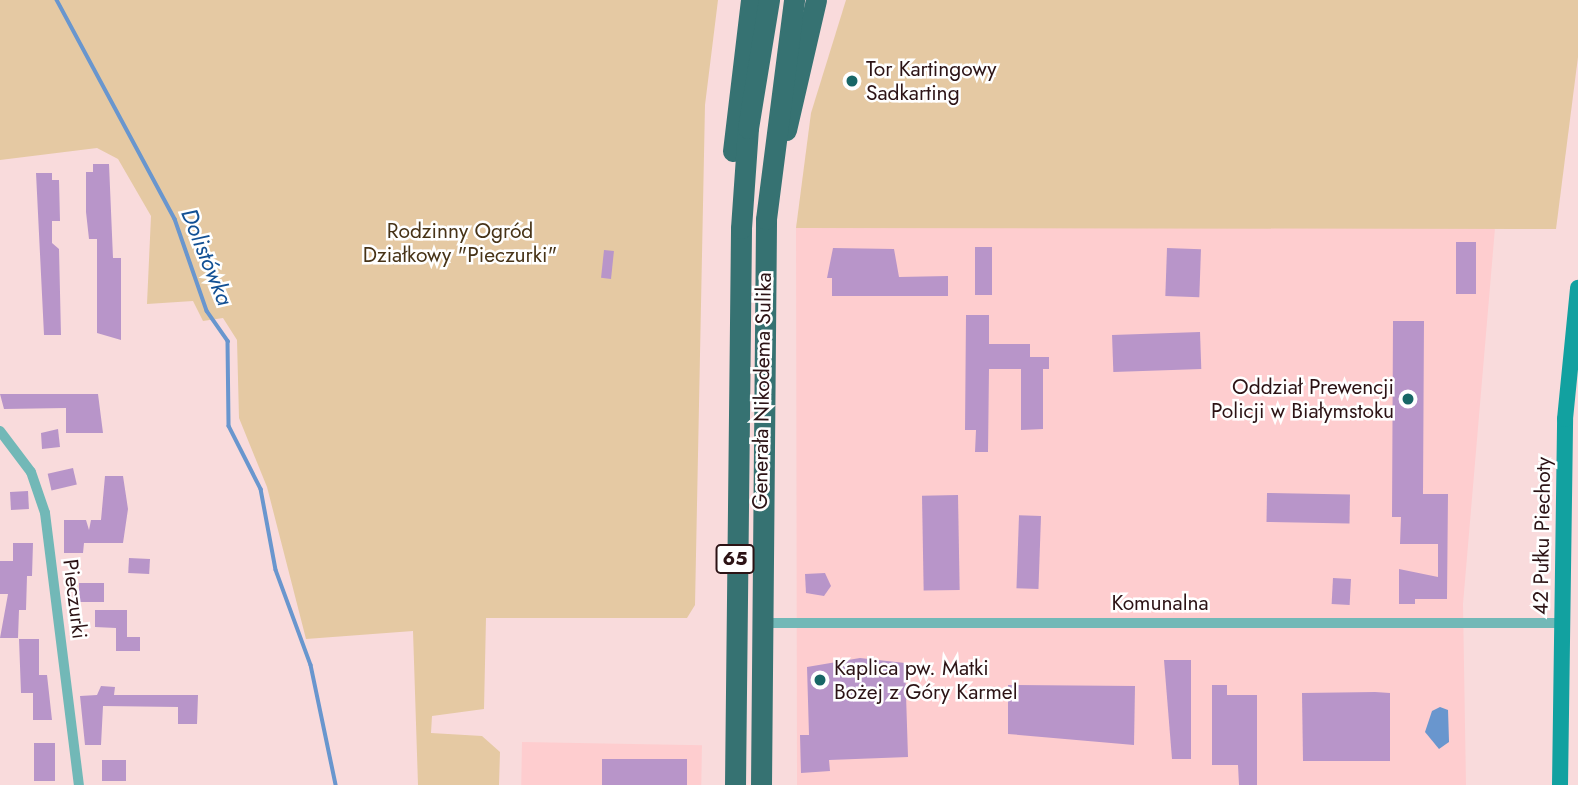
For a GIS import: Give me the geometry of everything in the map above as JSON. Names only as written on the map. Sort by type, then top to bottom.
[{"type":"highway","points":[[737,334],[729,249],[734,116],[751,0]]},
{"type":"highway","name":"Generała Nikodema Sulika","points":[[735,785],[737,334],[748,128],[769,0]]},
{"type":"highway","name":"Generała Nikodema Sulika","points":[[761,785],[759,623],[764,281],[772,139],[794,0]]},
{"type":"highway","points":[[764,281],[783,148],[816,0]]},
{"type":"street","name":"42 Pułku Piechoty","points":[[1560,785],[1561,622],[1578,288]]},
{"type":"street","name":"Pieczurki","points":[[0,430],[31,472],[45,513],[79,785]]},
{"type":"street","name":"Komunalna","points":[[759,623],[1561,622]]},
{"type":"shaded area","points":[[796,228],[1495,228],[1463,604],[1466,785],[797,785]]},
{"type":"shaded area","points":[[522,742],[702,745],[701,785],[521,785]]},
{"type":"green space","name":"Rodzinny Ogród Działkowy \"Pieczurki\"","points":[[0,0],[718,0],[705,105],[695,605],[687,618],[486,618],[484,709],[432,716],[431,733],[482,736],[500,752],[499,785],[418,785],[413,631],[306,639],[267,487],[239,418],[237,340],[223,318],[203,321],[193,301],[147,304],[151,216],[118,159],[97,148],[0,160]]},
{"type":"green space","points":[[846,0],[1578,0],[1578,57],[1556,229],[796,228],[811,113]]},
{"type":"water","points":[[1440,707],[1448,710],[1449,742],[1439,749],[1425,732],[1432,711]]},
{"type":"building","points":[[93,164],[109,164],[113,258],[121,258],[121,340],[97,333],[97,239],[89,239],[86,212],[86,172],[93,172]]},
{"type":"building","points":[[36,173],[52,173],[52,180],[59,180],[60,221],[52,221],[52,243],[59,249],[61,335],[44,335]]},
{"type":"building","points":[[1456,242],[1476,242],[1476,294],[1456,294]]},
{"type":"building","points":[[975,247],[992,247],[992,295],[975,295]]},
{"type":"building","points":[[833,248],[894,249],[899,277],[948,276],[948,296],[832,296],[832,278],[827,278]]},
{"type":"building","points":[[1167,248],[1201,249],[1199,297],[1165,296]]},
{"type":"building","points":[[604,250],[614,251],[611,279],[601,278]]},
{"type":"building","points":[[966,315],[989,315],[989,344],[1030,344],[1030,357],[1049,357],[1049,369],[1043,369],[1043,429],[1021,430],[1021,369],[989,369],[988,452],[975,452],[976,430],[965,430]]},
{"type":"building","points":[[1393,321],[1424,321],[1423,494],[1448,494],[1447,599],[1415,599],[1415,604],[1399,604],[1399,569],[1438,577],[1438,544],[1400,544],[1401,517],[1392,517]]},
{"type":"building","points":[[1200,332],[1201,369],[1113,372],[1112,335]]},
{"type":"building","points":[[0,394],[98,394],[103,433],[66,433],[66,408],[4,409]]},
{"type":"building","points":[[58,429],[60,447],[42,449],[41,433]]},
{"type":"building","points":[[73,468],[77,485],[51,490],[48,474]]},
{"type":"building","points":[[105,476],[123,476],[128,509],[123,543],[84,543],[83,553],[64,553],[64,520],[86,520],[89,530],[91,520],[101,520]]},
{"type":"building","points":[[28,491],[29,509],[11,510],[10,492]]},
{"type":"building","points":[[1267,493],[1350,494],[1349,523],[1266,522]]},
{"type":"building","points":[[958,495],[960,590],[924,591],[922,496]]},
{"type":"building","points":[[1019,515],[1041,516],[1038,589],[1016,588]]},
{"type":"building","points":[[13,543],[33,543],[32,576],[27,576],[26,610],[19,610],[18,638],[0,638],[8,594],[0,594],[0,561],[13,561]]},
{"type":"building","points":[[129,558],[150,559],[149,574],[128,573]]},
{"type":"building","points":[[825,573],[831,586],[824,596],[806,593],[805,574]]},
{"type":"building","points":[[1333,578],[1351,579],[1350,605],[1332,604]]},
{"type":"building","points":[[79,583],[104,583],[104,602],[79,602]]},
{"type":"building","points":[[95,610],[127,610],[127,637],[140,637],[140,651],[116,651],[116,628],[95,627]]},
{"type":"building","points":[[19,639],[39,639],[39,675],[47,675],[52,720],[33,720],[33,693],[21,693]]},
{"type":"building","points":[[860,658],[905,663],[908,757],[829,760],[830,771],[801,773],[800,735],[809,735],[807,667]]},
{"type":"building","points":[[1164,660],[1191,660],[1191,759],[1172,759]]},
{"type":"building","points":[[1008,685],[1135,686],[1134,745],[1008,734]]},
{"type":"building","points":[[1212,685],[1227,685],[1227,695],[1257,695],[1257,785],[1239,785],[1238,765],[1212,765]]},
{"type":"building","points":[[101,686],[115,687],[114,695],[198,695],[197,724],[178,724],[178,707],[103,706],[101,745],[85,745],[80,696],[97,695]]},
{"type":"building","points":[[1302,693],[1390,693],[1390,761],[1303,761]]},
{"type":"building","points":[[34,743],[55,743],[55,781],[34,781]]},
{"type":"building","points":[[602,759],[687,759],[687,785],[602,785]]},
{"type":"building","points":[[102,760],[126,760],[126,781],[102,781]]},
{"type":"waterway","name":"Dolistówka","points":[[57,0],[175,219],[207,311],[228,341],[229,426],[261,489],[276,570],[311,665],[336,785]]},
{"type":"place","name":"Tor Kartingowy Sadkarting","points":[[852,81]]},
{"type":"place","name":"Oddział Prewencji Policji w Białymstoku","points":[[1408,399]]},
{"type":"place","name":"Kaplica pw. Matki Bożej z Góry Karmel","points":[[820,680]]}]
